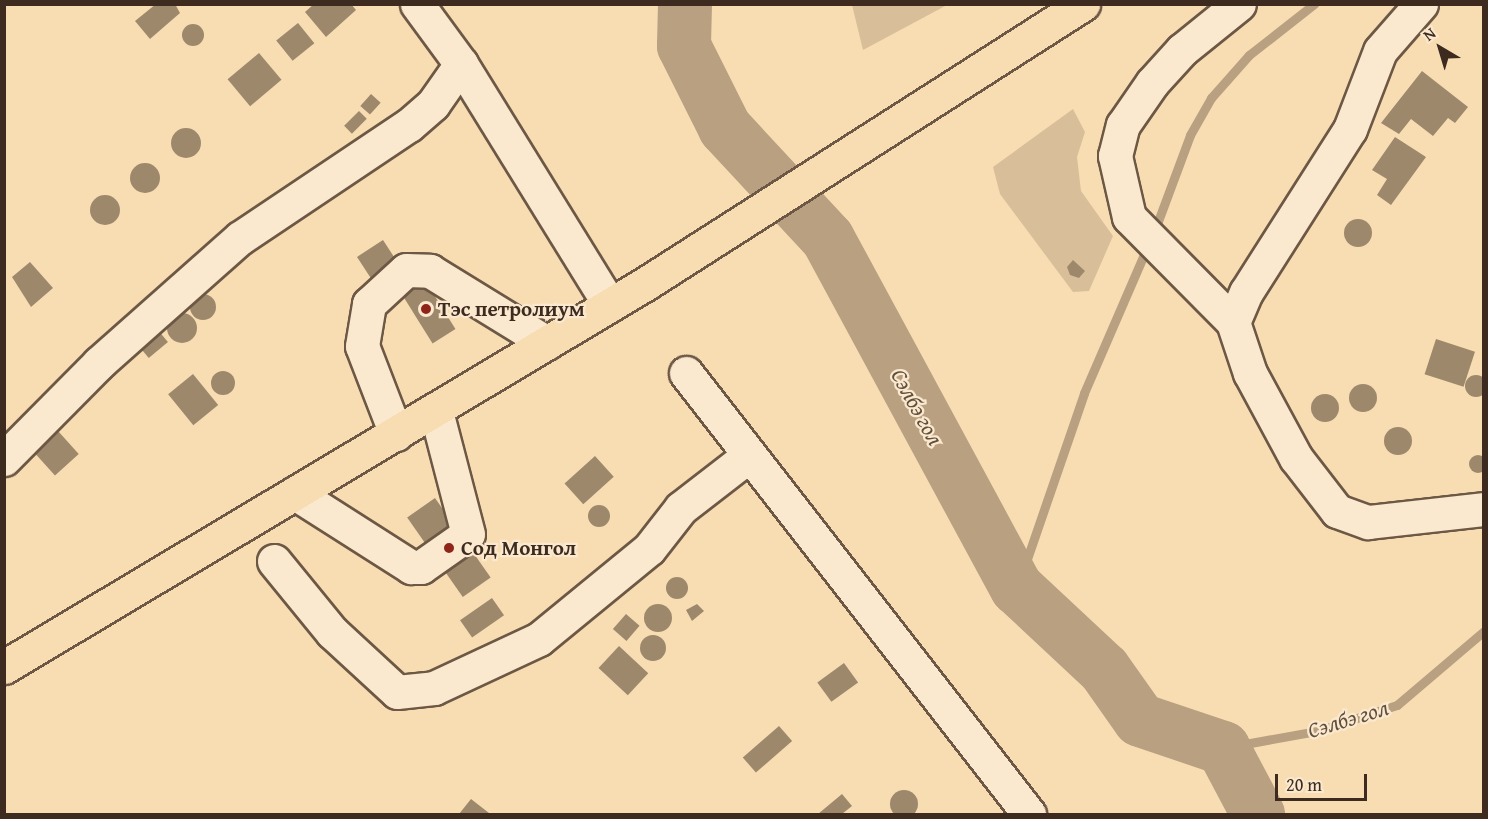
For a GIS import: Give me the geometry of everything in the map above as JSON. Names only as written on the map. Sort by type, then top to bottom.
[{"type":"main road","points":[[4,667],[436,411],[645,284],[936,103],[1083,4]]},
{"type":"street","points":[[417,4],[461,64],[610,305]]},
{"type":"street","points":[[1239,4],[1165,67],[1123,125],[1116,170],[1129,218],[1167,261],[1233,322],[1250,373],[1296,458],[1337,511],[1368,522],[1484,509]]},
{"type":"street","points":[[1233,322],[1252,282],[1350,129],[1380,51],[1421,4]]},
{"type":"street","points":[[4,459],[99,363],[240,238],[408,125],[433,104],[461,64]]},
{"type":"street","points":[[396,434],[362,346],[369,304],[406,270],[430,271],[547,343]]},
{"type":"street","points":[[686,373],[747,457],[1029,814]]},
{"type":"street","points":[[295,493],[411,567],[421,567],[468,534],[436,411]]},
{"type":"street","points":[[274,561],[332,632],[397,692],[434,688],[539,639],[649,549],[681,508],[747,457]]},
{"type":"shaded area","points":[[852,4],[947,5],[863,50]]},
{"type":"shaded area","points":[[1073,109],[1085,132],[1077,157],[1081,191],[1113,236],[1089,291],[1073,292],[1000,194],[993,167]]},
{"type":"building","points":[[156,4],[175,4],[180,13],[150,39],[135,21]]},
{"type":"building","points":[[314,4],[351,4],[356,10],[326,37],[305,12]]},
{"type":"building","points":[[298,23],[314,43],[293,61],[276,41]]},
{"type":"building","points":[[189,24],[197,24],[204,31],[204,39],[197,46],[189,46],[182,39],[182,31]]},
{"type":"building","points":[[259,53],[281,80],[250,106],[228,79]]},
{"type":"building","points":[[1422,71],[1468,107],[1455,123],[1448,118],[1433,136],[1411,119],[1399,134],[1381,123]]},
{"type":"building","points":[[371,94],[381,103],[370,115],[360,106]]},
{"type":"building","points":[[359,111],[367,119],[352,134],[344,126]]},
{"type":"building","points":[[186,128],[192,129],[200,137],[200,149],[192,157],[186,158],[180,157],[172,149],[171,143],[172,137],[180,129]]},
{"type":"building","points":[[1395,137],[1426,157],[1391,205],[1377,195],[1387,179],[1372,170]]},
{"type":"building","points":[[145,163],[151,164],[159,172],[159,184],[151,192],[145,193],[139,192],[131,184],[130,178],[131,172],[139,164]]},
{"type":"building","points":[[105,195],[111,196],[119,204],[119,216],[111,224],[105,225],[99,224],[91,216],[90,210],[91,204],[99,196]]},
{"type":"building","points":[[1358,219],[1368,223],[1372,233],[1368,243],[1358,247],[1348,243],[1344,233],[1348,223]]},
{"type":"building","points":[[383,240],[398,263],[372,280],[357,257]]},
{"type":"building","points":[[1073,260],[1085,271],[1079,278],[1070,275],[1067,267]]},
{"type":"building","points":[[30,262],[53,288],[31,307],[12,277]]},
{"type":"building","name":"Тэс петролиум","points":[[421,274],[455,329],[433,343],[398,288]]},
{"type":"building","points":[[203,294],[212,298],[216,307],[212,316],[203,320],[194,316],[190,307],[194,298]]},
{"type":"building","points":[[182,313],[188,314],[196,322],[196,334],[188,342],[182,343],[176,342],[168,334],[167,328],[168,322],[176,314]]},
{"type":"building","points":[[157,329],[168,342],[149,358],[138,345]]},
{"type":"building","points":[[1436,339],[1475,352],[1464,387],[1425,374]]},
{"type":"building","points":[[223,371],[231,375],[235,383],[231,391],[223,395],[215,391],[211,383],[215,375]]},
{"type":"building","points":[[193,374],[218,405],[193,425],[168,394]]},
{"type":"building","points":[[1476,375],[1484,378],[1487,386],[1484,394],[1476,397],[1468,394],[1465,386],[1468,378]]},
{"type":"building","points":[[1363,384],[1373,388],[1377,398],[1373,408],[1363,412],[1353,408],[1349,398],[1353,388]]},
{"type":"building","points":[[1325,394],[1335,398],[1339,408],[1335,418],[1325,422],[1315,418],[1311,408],[1315,398]]},
{"type":"building","points":[[1398,427],[1408,431],[1412,441],[1408,451],[1398,455],[1388,451],[1384,441],[1388,431]]},
{"type":"building","points":[[58,431],[79,454],[55,475],[34,452]]},
{"type":"building","points":[[1478,455],[1484,458],[1487,464],[1484,470],[1478,473],[1472,470],[1469,464],[1472,458]]},
{"type":"building","points":[[595,456],[614,477],[583,504],[565,483]]},
{"type":"building","name":"Сод Монгол","points":[[435,498],[491,577],[463,597],[407,518]]},
{"type":"building","points":[[599,505],[607,508],[610,516],[607,524],[599,527],[591,524],[588,516],[591,508]]},
{"type":"building","points":[[677,577],[685,580],[688,588],[685,596],[677,599],[669,596],[666,588],[669,580]]},
{"type":"building","points":[[492,598],[504,615],[472,638],[460,620]]},
{"type":"building","points":[[658,604],[668,608],[672,618],[668,628],[658,632],[648,628],[644,618],[648,608]]},
{"type":"building","points":[[697,604],[704,611],[692,621],[686,610]]},
{"type":"building","points":[[626,614],[640,626],[626,641],[613,629]]},
{"type":"building","points":[[653,635],[662,639],[666,648],[662,657],[653,661],[644,657],[640,648],[644,639]]},
{"type":"building","points":[[619,646],[648,673],[628,695],[599,668]]},
{"type":"building","points":[[844,663],[858,682],[831,702],[817,682]]},
{"type":"building","points":[[779,726],[792,741],[756,773],[743,757]]},
{"type":"building","points":[[904,790],[914,794],[918,804],[914,814],[904,818],[894,814],[890,804],[894,794]]},
{"type":"building","points":[[842,794],[852,806],[842,814],[818,814]]},
{"type":"building","points":[[471,799],[489,813],[459,814]]},
{"type":"waterway","name":"Сэлбэ гол","points":[[685,4],[684,46],[725,128],[828,239],[1017,588],[1104,669],[1140,720],[1223,748],[1258,814]]},
{"type":"waterway","points":[[1154,232],[1190,135],[1211,98],[1249,55],[1314,4]]},
{"type":"waterway","points":[[1017,588],[1084,393],[1148,245]]},
{"type":"waterway","name":"Сэлбэ гол","points":[[1223,748],[1317,731],[1397,705],[1484,631]]},
{"type":"place","name":"Тэс петролиум","points":[[426,309]]},
{"type":"place","name":"Сод Монгол","points":[[449,548]]}]
